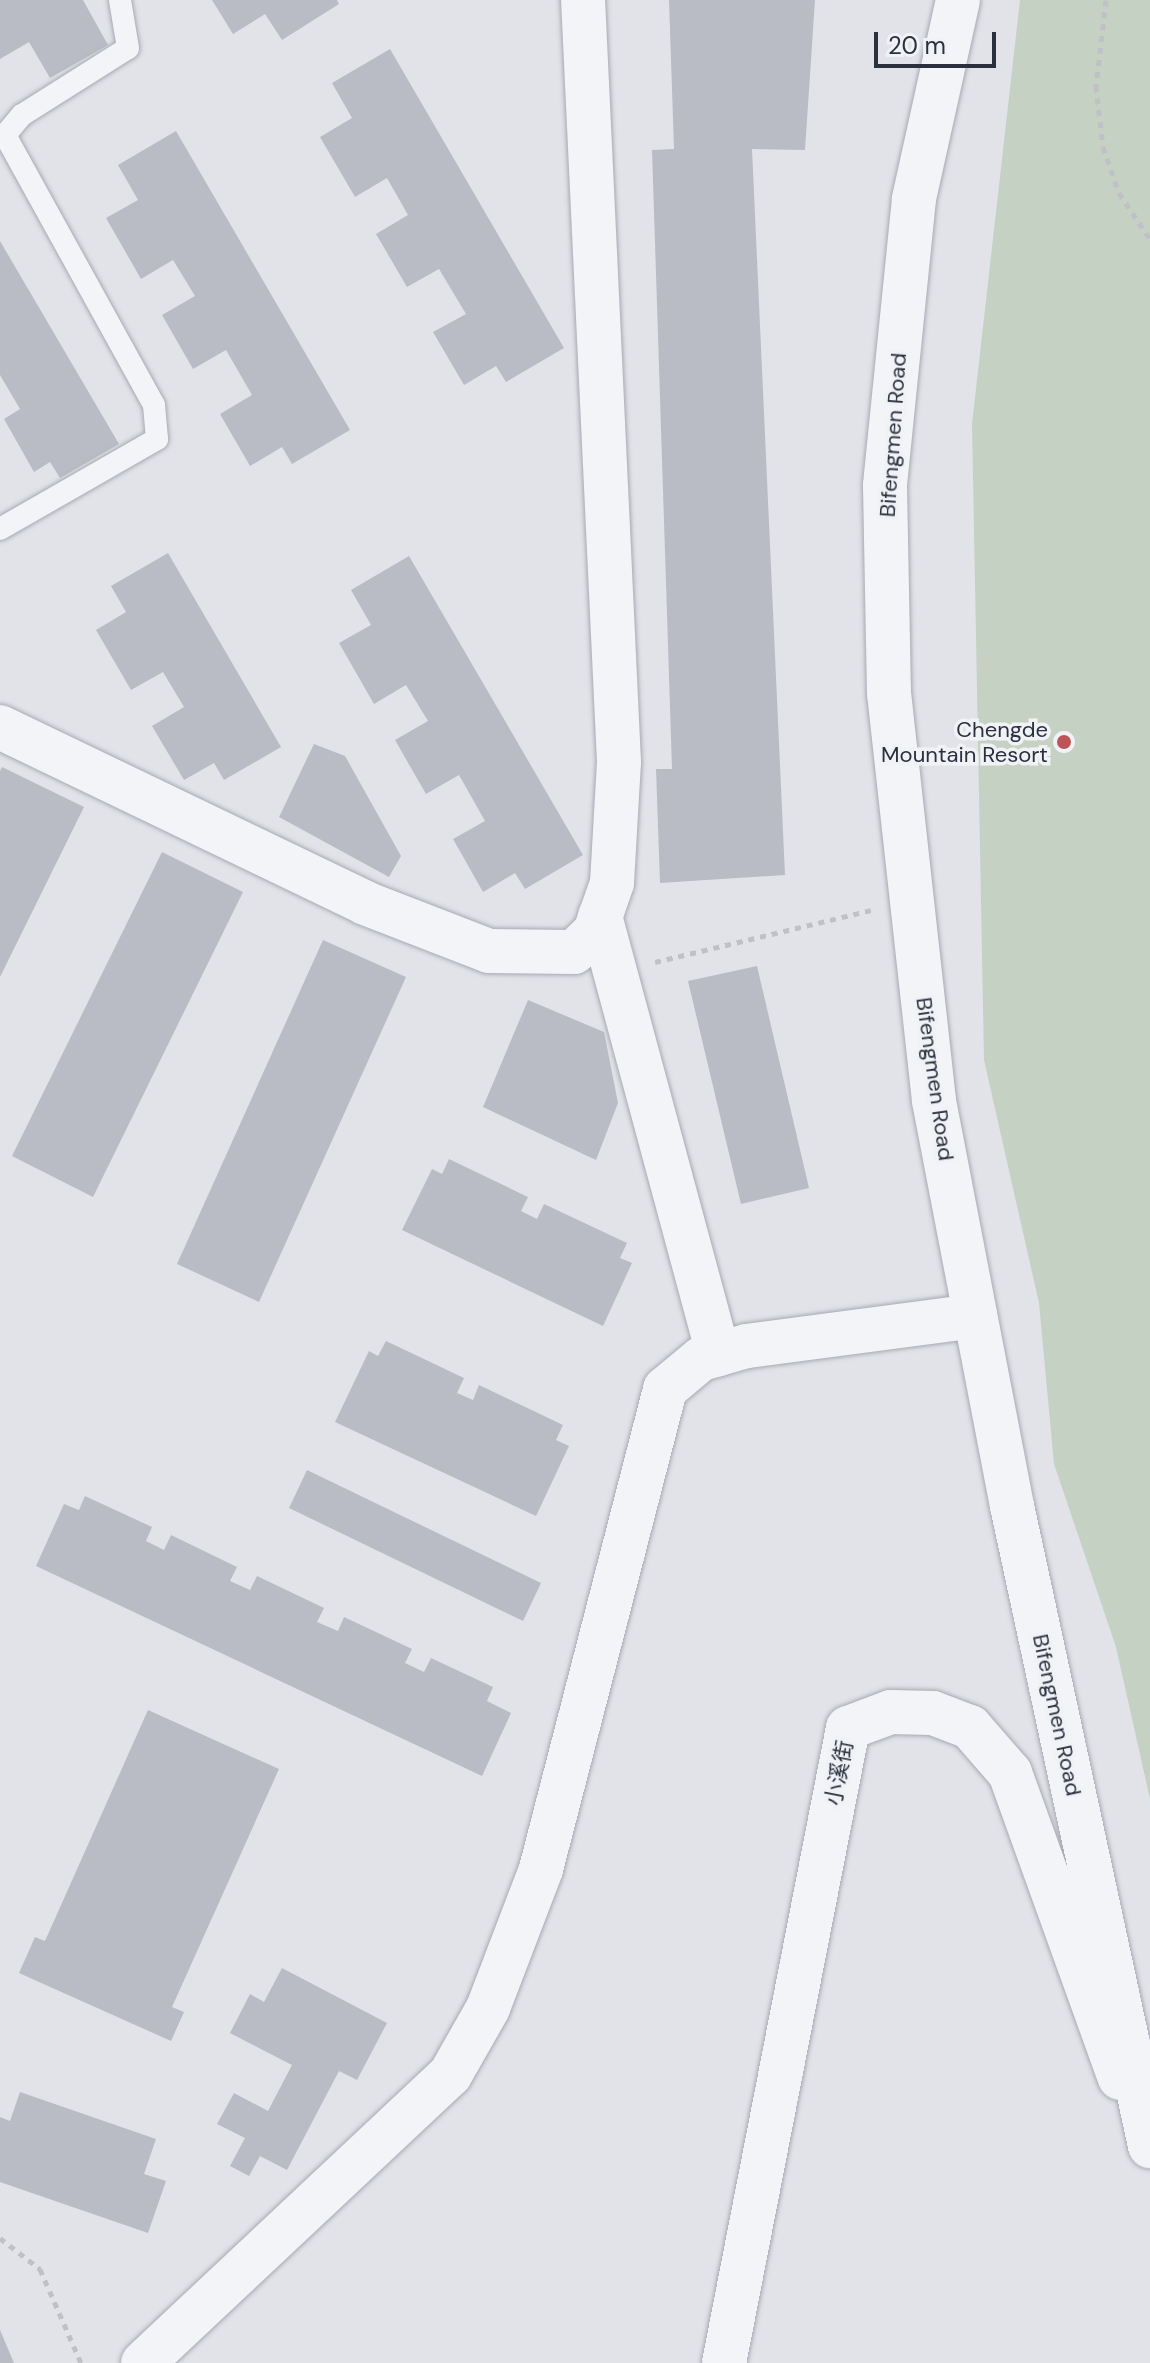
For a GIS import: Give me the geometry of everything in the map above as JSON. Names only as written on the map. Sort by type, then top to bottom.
[{"type":"street","points":[[0,727],[365,903],[489,951],[574,952],[600,916],[612,883],[619,762],[583,0]]},
{"type":"street","name":"Bifengmen Road","points":[[958,0],[914,199],[885,486],[889,693],[934,1101],[975,1316],[1150,2146]]},
{"type":"street","points":[[600,916],[718,1354]]},
{"type":"street","points":[[143,2363],[450,2075],[488,2008],[541,1869],[665,1389],[718,1354],[975,1316]]},
{"type":"street","name":"小溪街","points":[[724,2363],[848,1728],[891,1712],[933,1713],[970,1727],[1010,1773],[1150,2163]]},
{"type":"lane","points":[[0,529],[157,439],[154,405],[5,135],[22,115],[128,48],[120,0]]},
{"type":"path","points":[[1106,0],[1096,86],[1103,147],[1119,193],[1150,239]]},
{"type":"path","points":[[616,972],[912,899]]},
{"type":"path","points":[[0,2238],[40,2269],[81,2363]]},
{"type":"green space","name":"Chengde Mountain Resort","points":[[1020,0],[1150,0],[1150,1799],[1116,1647],[1054,1464],[1039,1303],[984,1060],[972,424]]},
{"type":"building","points":[[0,0],[83,0],[108,45],[50,78],[29,42],[0,59]]},
{"type":"building","points":[[212,0],[337,0],[339,4],[282,40],[265,14],[233,34]]},
{"type":"building","points":[[669,0],[815,0],[805,150],[752,149],[785,875],[660,883],[656,769],[672,769],[652,150],[674,149]]},
{"type":"building","points":[[390,49],[564,348],[506,382],[496,366],[464,385],[433,332],[466,314],[439,269],[407,287],[376,234],[408,215],[387,178],[355,197],[320,137],[352,118],[332,83]]},
{"type":"building","points":[[176,131],[350,430],[292,464],[282,447],[250,466],[220,414],[252,395],[226,350],[193,369],[162,315],[195,296],[173,260],[141,279],[106,218],[138,200],[118,165]]},
{"type":"building","points":[[0,241],[119,444],[60,478],[50,462],[34,472],[4,419],[20,409],[0,375]]},
{"type":"building","points":[[168,553],[281,747],[224,780],[214,763],[184,780],[152,726],[184,707],[163,672],[131,690],[96,630],[126,612],[111,586]]},
{"type":"building","points":[[409,556],[583,855],[525,889],[515,873],[483,892],[453,839],[485,821],[459,775],[426,794],[395,740],[428,721],[406,685],[374,704],[339,643],[371,625],[351,590]]},
{"type":"building","points":[[314,744],[345,756],[401,856],[389,877],[279,817]]},
{"type":"building","points":[[2,767],[84,807],[0,977],[0,771]]},
{"type":"building","points":[[162,852],[243,892],[93,1197],[12,1156]]},
{"type":"building","points":[[323,940],[406,977],[259,1302],[177,1264]]},
{"type":"building","points":[[757,966],[809,1188],[741,1204],[688,981]]},
{"type":"building","points":[[528,1000],[604,1032],[618,1103],[596,1160],[483,1107]]},
{"type":"building","points":[[449,1159],[528,1197],[521,1211],[537,1219],[544,1204],[627,1243],[620,1258],[632,1263],[603,1326],[402,1230],[432,1169],[442,1174]]},
{"type":"building","points":[[386,1341],[464,1378],[457,1393],[473,1400],[479,1385],[563,1425],[556,1440],[569,1446],[536,1516],[335,1422],[369,1351],[378,1356]]},
{"type":"building","points":[[307,1470],[541,1583],[523,1621],[289,1508]]},
{"type":"building","points":[[85,1496],[152,1527],[146,1541],[164,1550],[171,1535],[237,1567],[230,1581],[250,1590],[257,1576],[324,1608],[317,1622],[338,1631],[344,1617],[412,1649],[405,1663],[424,1672],[431,1658],[493,1687],[487,1701],[511,1713],[482,1776],[36,1566],[64,1504],[79,1510]]},
{"type":"building","points":[[148,1710],[279,1769],[172,2007],[184,2012],[171,2041],[19,1973],[35,1937],[45,1941]]},
{"type":"building","points":[[282,1968],[387,2023],[357,2080],[339,2071],[287,2170],[260,2156],[249,2176],[230,2166],[245,2138],[217,2124],[234,2093],[268,2111],[292,2065],[230,2033],[250,1994],[264,2002]]},
{"type":"building","points":[[20,2092],[156,2139],[144,2174],[166,2181],[148,2233],[0,2182],[0,2117],[10,2121]]},
{"type":"building","points":[[0,2330],[14,2363],[0,2363]]},
{"type":"place","name":"Chengde Mountain Resort","points":[[1064,742]]}]
